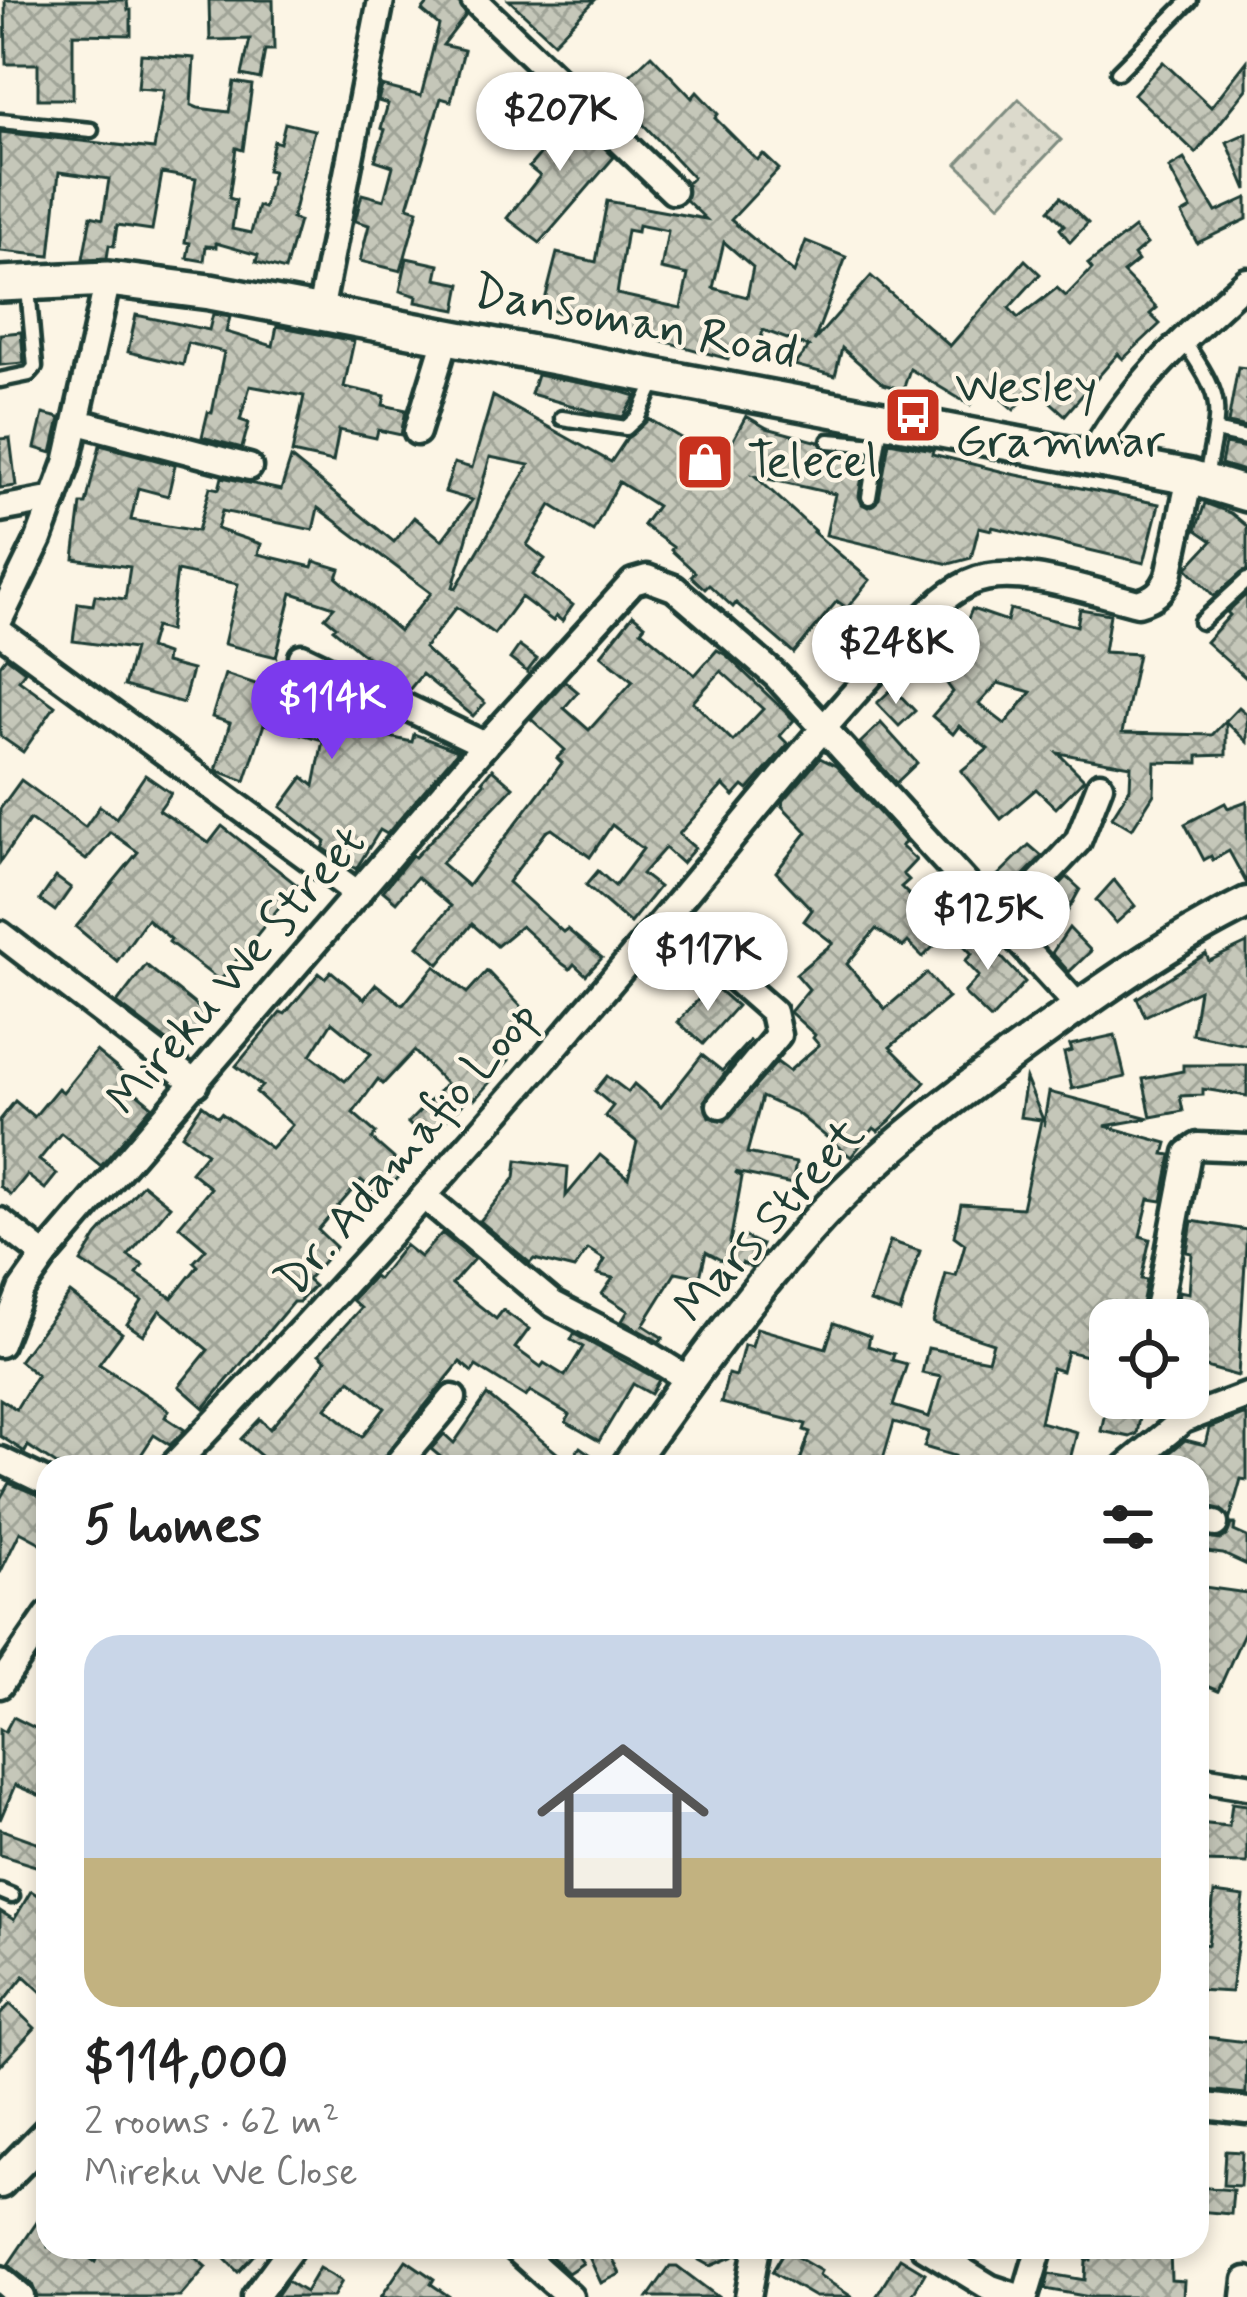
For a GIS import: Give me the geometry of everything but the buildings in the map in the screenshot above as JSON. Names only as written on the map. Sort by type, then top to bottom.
[{"type":"main road","name":"Dansoman Road","points":[[14,282],[108,279],[211,292],[656,377],[879,431],[1090,460],[1197,479],[1247,494]]},
{"type":"street","points":[[320,312],[381,0]]},
{"type":"street","points":[[474,0],[673,191]]},
{"type":"street","points":[[0,619],[55,499],[78,422],[108,279]]},
{"type":"street","points":[[1090,460],[1102,435],[1183,339],[1247,281]]},
{"type":"street","points":[[417,432],[447,335]]},
{"type":"street","points":[[78,422],[248,466]]},
{"type":"street","name":"Dr. Adamafio Loop","points":[[183,1455],[425,1197],[666,918],[823,725],[929,614],[970,582],[1010,576],[1138,603],[1150,599],[1169,576],[1197,479]]},
{"type":"street","points":[[0,508],[55,499]]},
{"type":"street","name":"Mireku We Street","points":[[0,1344],[21,1290],[45,1256],[621,591],[647,578],[674,588],[776,676],[1078,1006]]},
{"type":"street","points":[[0,632],[358,894]]},
{"type":"street","points":[[302,657],[485,745]]},
{"type":"street","points":[[1002,922],[1078,842],[1100,785]]},
{"type":"street","name":"Mars Street","points":[[635,1455],[688,1379],[850,1186],[973,1083],[1078,1006],[1187,934],[1247,903]]},
{"type":"street","points":[[666,918],[773,1012],[778,1024],[778,1035],[720,1105]]},
{"type":"street","points":[[0,934],[196,1084]]},
{"type":"street","points":[[1160,1299],[1188,1153],[1198,1147],[1247,1148]]},
{"type":"street","points":[[425,1197],[553,1304],[688,1379]]},
{"type":"street","points":[[0,1221],[45,1256]]},
{"type":"street","points":[[1141,1455],[1183,1420],[1247,1396]]},
{"type":"street","points":[[405,1455],[453,1398]]},
{"type":"street","points":[[0,1460],[36,1477]]},
{"type":"street","points":[[0,1684],[36,1632]]},
{"type":"street","points":[[1209,1780],[1247,1786]]},
{"type":"street","points":[[1209,2106],[1247,2111]]},
{"type":"street","points":[[0,2182],[36,2145]]},
{"type":"street","points":[[255,2297],[283,2259]]},
{"type":"street","points":[[527,2259],[570,2297]]},
{"type":"street","points":[[748,2297],[755,2259]]},
{"type":"street","points":[[944,2259],[991,2288],[1022,2297],[1036,2259]]},
{"type":"street","points":[[0,2279],[21,2297]]},
{"type":"street","points":[[1245,2297],[1247,2281]]},
{"type":"lane","points":[[1118,73],[1190,0]]},
{"type":"lane","points":[[0,121],[91,130]]},
{"type":"lane","points":[[0,380],[28,374],[35,367],[14,282]]},
{"type":"lane","points":[[1183,339],[1211,381],[1218,413],[1197,479]]},
{"type":"lane","points":[[562,418],[626,428],[638,417],[656,377]]},
{"type":"lane","points":[[1215,430],[1247,438]]},
{"type":"lane","points":[[829,441],[879,431],[869,497]]},
{"type":"lane","points":[[1201,622],[1247,580]]},
{"type":"shaded area","points":[[1019,99],[1061,140],[999,205],[957,164]]},
{"type":"place","name":"Wesley Grammar","points":[[913,415]]},
{"type":"place","name":"Telecel","points":[[705,462]]}]
